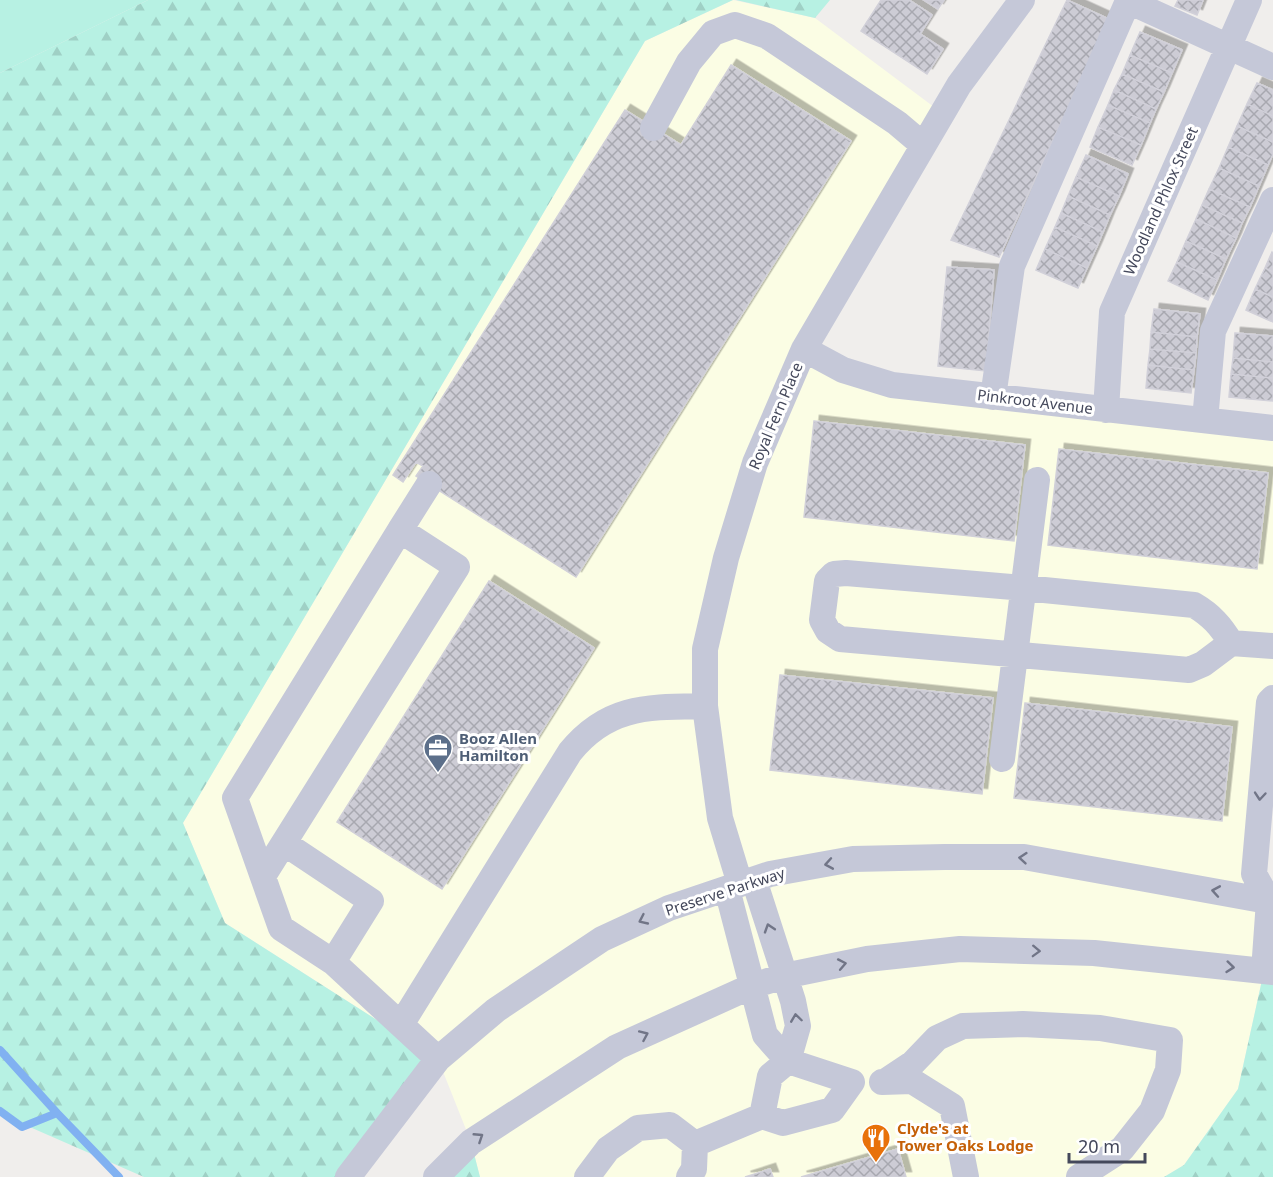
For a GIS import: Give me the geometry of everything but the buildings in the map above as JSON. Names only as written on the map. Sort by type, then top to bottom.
[{"type":"street","name":"Royal Fern Place","points":[[740,884],[720,818],[705,706],[705,649],[726,558],[755,463],[804,349],[959,84],[1022,0]]},
{"type":"street","name":"Woodland Phlox Street","points":[[1106,410],[1112,312],[1249,0]]},
{"type":"street","points":[[993,397],[1012,266],[1128,1],[1273,67]]},
{"type":"street","points":[[653,128],[689,62],[713,33],[735,25],[767,36],[897,123],[923,145]]},
{"type":"street","points":[[1205,420],[1213,331],[1273,200]]},
{"type":"street","name":"Pinkroot Avenue","points":[[804,349],[843,370],[892,385],[1273,428]]},
{"type":"street","points":[[1002,759],[1037,480]]},
{"type":"street","points":[[429,484],[235,798],[281,928],[333,962],[402,1023],[438,1059]]},
{"type":"street","points":[[263,876],[457,567],[400,530]]},
{"type":"street","points":[[1231,643],[1208,613],[1194,605],[846,573],[834,574],[827,581],[822,620],[828,631],[840,639],[1189,670],[1203,664],[1231,643],[1273,646]]},
{"type":"street","points":[[436,1177],[471,1142],[617,1047],[752,986],[784,975],[867,959],[960,949],[1094,953],[1269,971],[1272,900],[1254,874],[1269,702],[1273,698]]},
{"type":"street","points":[[402,1023],[570,752],[581,738],[611,717],[649,707],[705,706]]},
{"type":"street","points":[[284,843],[371,901],[333,962]]},
{"type":"street","name":"Preserve Parkway","points":[[348,1177],[438,1059],[496,1010],[602,939],[669,908],[770,874],[853,859],[945,856],[1024,857],[1272,900]]},
{"type":"street","points":[[740,884],[784,975],[798,1026],[788,1061],[770,1076],[762,1116]]},
{"type":"street","points":[[740,884],[752,986],[765,1035],[788,1061],[852,1082],[912,1081],[952,1106],[966,1177]]},
{"type":"street","points":[[886,1082],[913,1062],[937,1038],[963,1026],[1023,1024],[1101,1028],[1170,1040],[1168,1070],[1152,1111],[1122,1149],[1079,1177]]},
{"type":"street","points":[[694,1144],[762,1116],[783,1123],[832,1110],[852,1082]]},
{"type":"street","points":[[587,1177],[608,1149],[638,1128],[670,1125],[694,1144]]},
{"type":"street","points":[[689,1177],[694,1169],[694,1144]]},
{"type":"shaded area","points":[[733,0],[815,18],[942,113],[804,349],[843,370],[1273,428],[1273,698],[1269,702],[1264,971],[1238,1089],[1184,1165],[1164,1177],[480,1177],[471,1142],[438,1059],[225,923],[183,823],[645,41]]},
{"type":"green space","points":[[0,0],[148,0],[0,73]]},
{"type":"green space","points":[[148,0],[733,0],[645,41],[183,823],[225,923],[438,1059],[348,1177],[144,1177],[0,1114],[0,73]]},
{"type":"green space","points":[[736,0],[830,0],[815,18]]},
{"type":"green space","points":[[1264,971],[1273,972],[1273,1177],[1164,1177],[1184,1165],[1238,1089]]},
{"type":"green space","points":[[471,1142],[480,1177],[436,1177]]},
{"type":"waterway","points":[[0,1050],[57,1113]]},
{"type":"waterway","points":[[0,1111],[22,1127],[57,1113],[119,1177]]},
{"type":"place","name":"Booz Allen Hamilton","points":[[438,774]]},
{"type":"place","name":"Clyde's at Tower Oaks Lodge","points":[[876,1164]]}]
